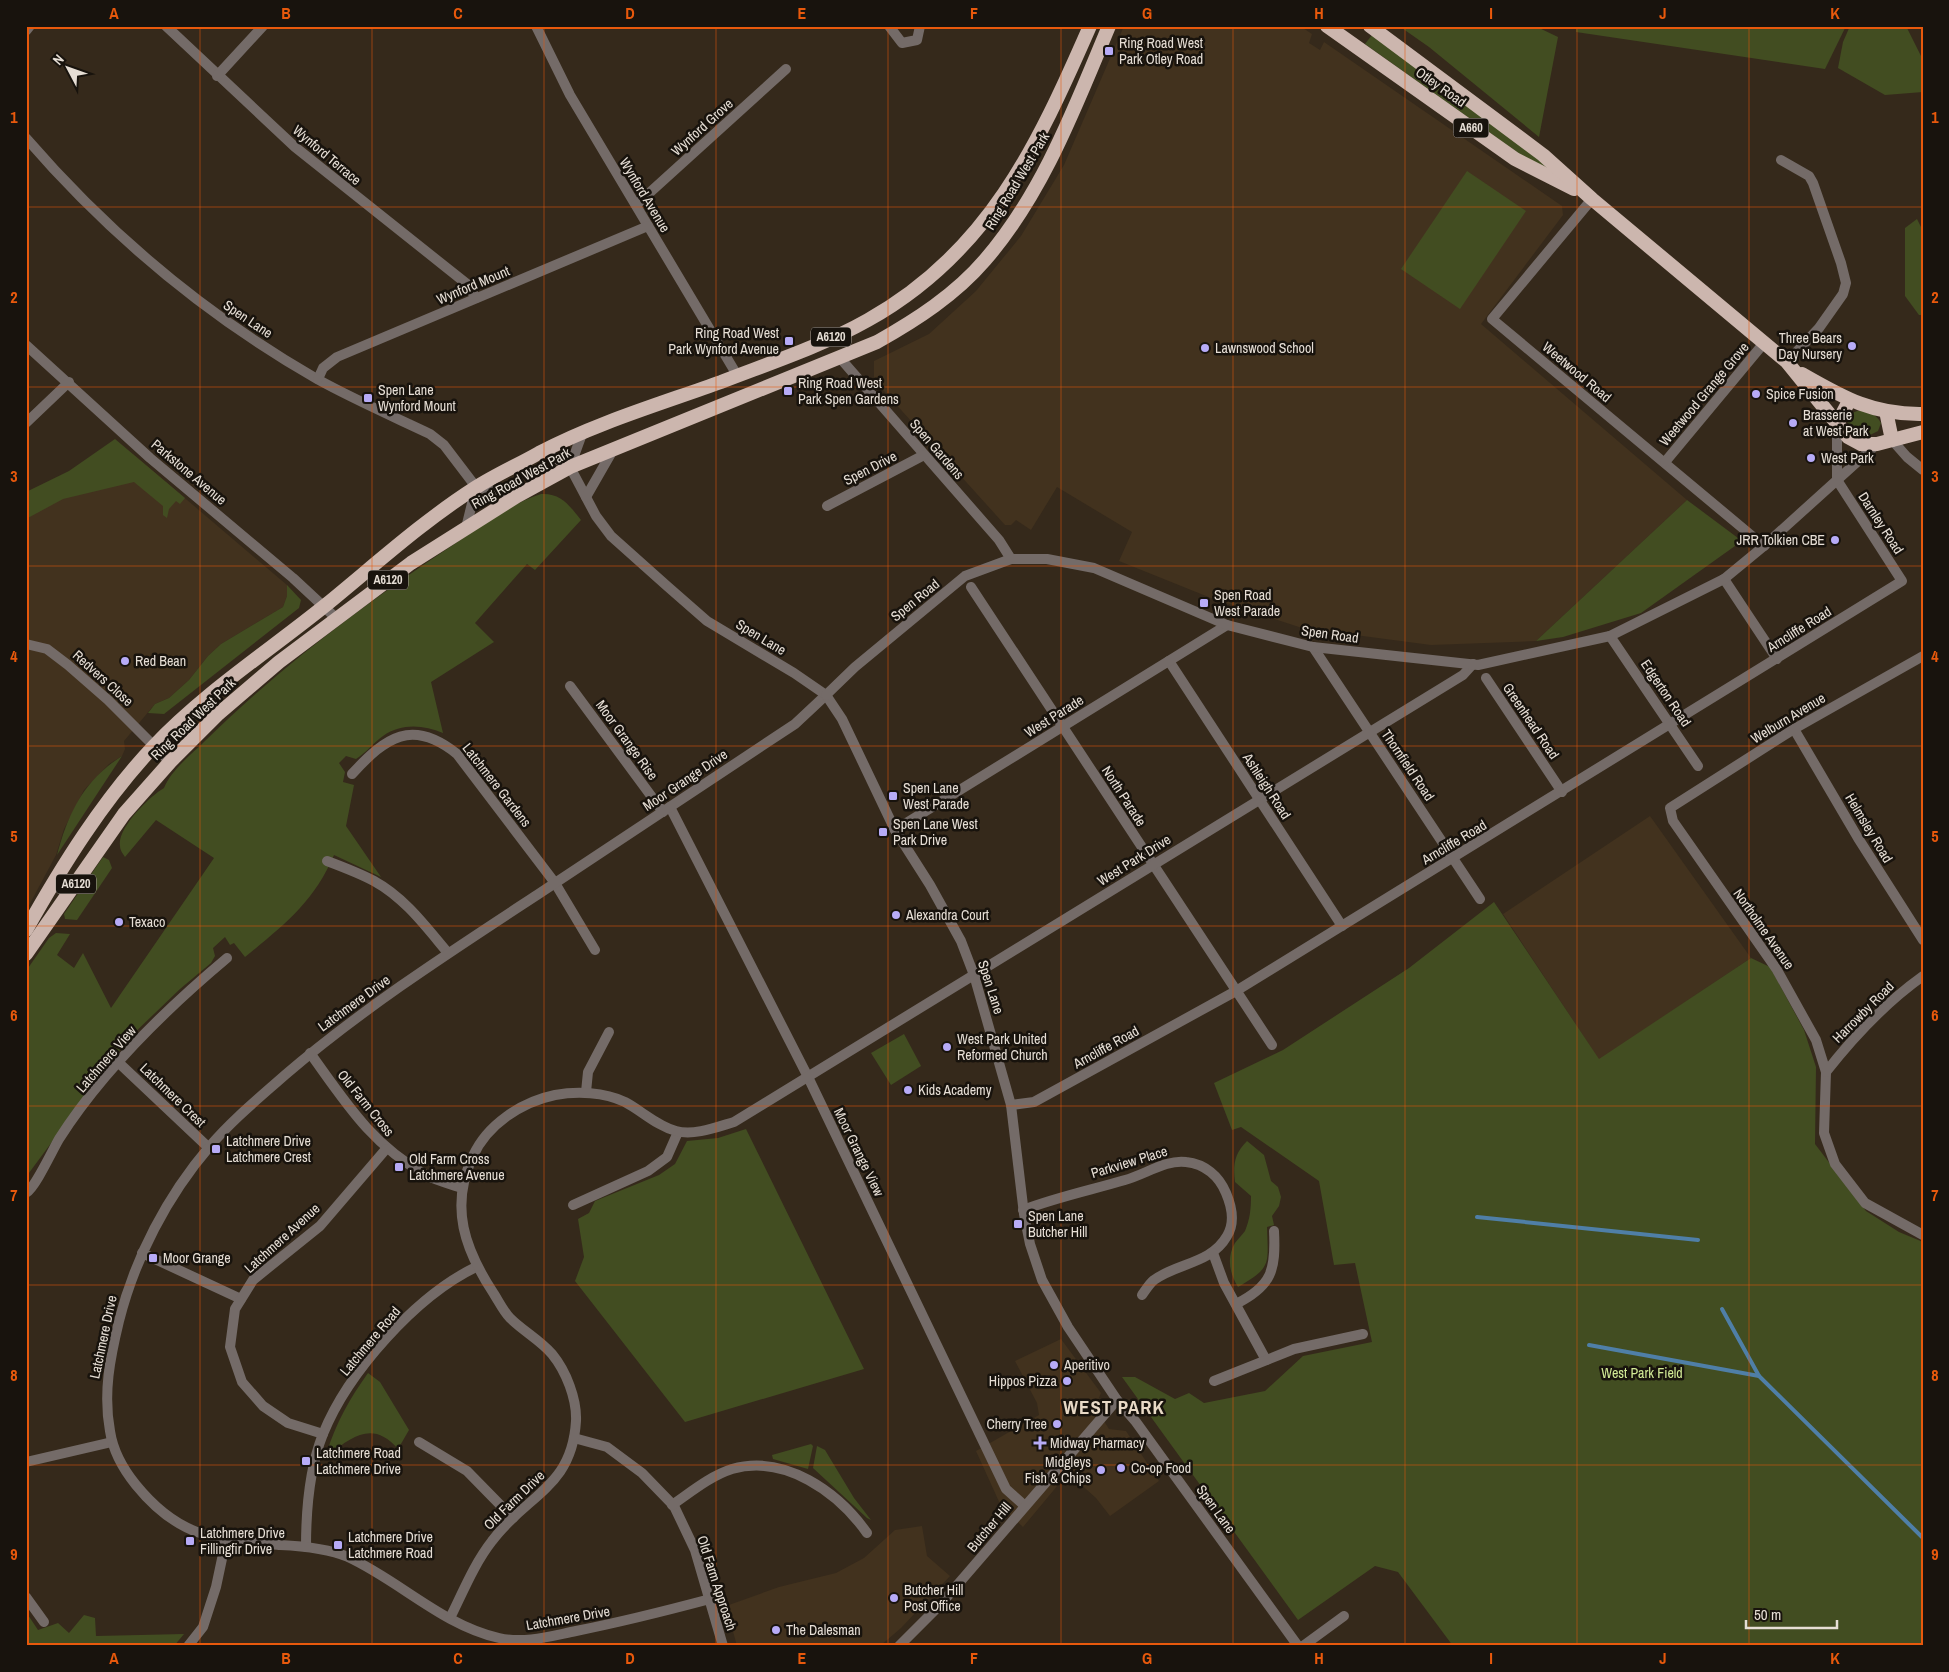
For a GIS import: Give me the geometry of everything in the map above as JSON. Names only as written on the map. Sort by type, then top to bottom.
[{"type":"highway","name":"Ring Road West Park","points":[[26,930],[105,803],[155,745],[201,702],[325,606],[410,534],[476,487],[543,451],[582,434],[785,357],[866,322],[936,273],[965,244],[996,208],[1020,170],[1045,124],[1090,26]]},
{"type":"highway","name":"Ring Road West Park","points":[[26,954],[124,814],[170,762],[217,715],[279,662],[411,564],[517,496],[570,467],[840,358],[877,342],[918,319],[984,261],[1014,224],[1063,134],[1109,26]]},
{"type":"highway","name":"Otley Road","points":[[1327,26],[1516,159],[1592,199]]},
{"type":"highway","name":"Otley Road","points":[[1370,26],[1543,155],[1592,199],[1791,366],[1849,401],[1886,411],[1923,414]]},
{"type":"highway","name":"Otley Road","points":[[1791,366],[1837,424],[1848,436],[1861,444],[1877,444],[1923,432]]},
{"type":"highway","points":[[1837,424],[1849,401]]},
{"type":"highway","points":[[1886,411],[1892,440]]},
{"type":"street","points":[[26,31],[30,26]]},
{"type":"street","name":"Wynford Terrace","points":[[166,26],[217,76],[295,147],[467,284],[476,298]]},
{"type":"street","points":[[217,76],[263,26]]},
{"type":"street","name":"Wynford Avenue","points":[[536,26],[570,95],[737,376]]},
{"type":"street","points":[[889,26],[902,43],[917,40],[920,26]]},
{"type":"street","name":"Wynford Grove","points":[[636,205],[786,69]]},
{"type":"street","name":"Spen Lane","points":[[26,138],[104,221],[183,289],[272,352],[318,379],[430,434],[444,445],[476,487]]},
{"type":"street","points":[[1781,160],[1809,176],[1813,183],[1841,263],[1846,283],[1843,294],[1791,366]]},
{"type":"street","name":"Weetwood Road","points":[[1592,199],[1492,319],[1764,546]]},
{"type":"street","name":"Wynford Mount","points":[[318,379],[323,368],[337,357],[648,226]]},
{"type":"street","name":"Weetwood Grange Grove","points":[[1665,462],[1764,343]]},
{"type":"street","name":"Parkstone Avenue","points":[[26,345],[69,382],[150,458],[325,606],[336,618]]},
{"type":"street","name":"Spen Gardens","points":[[840,358],[1000,540],[1011,559]]},
{"type":"street","points":[[26,423],[69,382]]},
{"type":"street","points":[[1837,424],[1837,480]]},
{"type":"street","points":[[543,451],[570,467],[582,434]]},
{"type":"street","points":[[1892,440],[1923,470]]},
{"type":"street","name":"Spen Road","points":[[826,695],[855,667],[965,576],[1011,559],[1047,559],[1094,568],[1227,625],[1313,647],[1476,665],[1610,636],[1724,579],[1764,546],[1877,444]]},
{"type":"street","points":[[586,497],[613,450]]},
{"type":"street","name":"Spen Drive","points":[[827,506],[924,455]]},
{"type":"street","name":"Spen Lane","points":[[570,467],[586,497],[611,536],[707,620],[794,673],[826,695],[842,719],[895,830],[930,885],[956,933],[974,975],[1011,1105],[1023,1210],[1030,1244],[1042,1280],[1068,1327],[1117,1400],[1136,1422],[1298,1646]]},
{"type":"street","name":"Darnley Road","points":[[1837,480],[1902,581]]},
{"type":"street","points":[[466,528],[476,487],[517,496]]},
{"type":"street","points":[[1724,579],[1777,659]]},
{"type":"street","name":"Arncliffe Road","points":[[1011,1105],[1034,1102],[1236,991],[1672,725],[1902,581]]},
{"type":"street","name":"North Parade","points":[[971,587],[1272,1045]]},
{"type":"street","name":"West Parade","points":[[895,830],[1227,625]]},
{"type":"street","name":"Edgerton Road","points":[[1610,636],[1698,766]]},
{"type":"street","name":"Redvers Close","points":[[26,644],[47,649],[68,665],[155,745],[170,762]]},
{"type":"street","name":"Thornfield Road","points":[[1313,647],[1480,899]]},
{"type":"street","name":"Welburn Avenue","points":[[1670,808],[1794,729],[1923,656]]},
{"type":"street","name":"Ashleigh Road","points":[[1168,661],[1342,926]]},
{"type":"street","name":"Greenhead Road","points":[[1476,665],[1562,792]]},
{"type":"street","name":"West Park Drive","points":[[808,1077],[1476,665]]},
{"type":"street","name":"Moor Grange Rise","points":[[570,686],[666,809]]},
{"type":"street","name":"Moor Grange Drive","points":[[555,883],[795,724],[826,695]]},
{"type":"street","name":"Helmsley Road","points":[[1794,729],[1858,838],[1923,940]]},
{"type":"street","name":"Latchmere Gardens","points":[[352,774],[371,754],[387,741],[405,736],[423,736],[440,741],[457,754],[555,883],[595,950]]},
{"type":"street","name":"Northolme Avenue","points":[[1670,808],[1673,821],[1777,970],[1816,1040],[1826,1072],[1824,1133],[1835,1164],[1865,1203],[1923,1235]]},
{"type":"street","name":"Moor Grange View","points":[[666,809],[808,1077],[1006,1489],[1025,1506]]},
{"type":"street","points":[[328,861],[375,882],[397,898],[415,913],[448,953]]},
{"type":"street","name":"Latchmere Drive","points":[[555,883],[353,1018],[242,1112],[208,1148],[179,1187],[142,1253],[126,1292],[113,1346],[106,1389],[112,1442],[127,1473],[152,1505],[170,1520],[192,1532],[226,1540],[306,1547],[344,1556],[488,1641],[531,1640],[621,1622],[710,1599]]},
{"type":"street","name":"Latchmere View","points":[[26,1193],[60,1138],[96,1089],[182,996],[228,958]]},
{"type":"street","name":"Harrowby Road","points":[[1826,1072],[1857,1033],[1882,1008],[1923,976]]},
{"type":"street","points":[[586,1092],[588,1072],[609,1032]]},
{"type":"street","name":"Old Farm Cross","points":[[310,1053],[352,1110],[386,1149],[427,1176],[462,1188]]},
{"type":"street","name":"Latchmere Crest","points":[[120,1063],[208,1148]]},
{"type":"street","name":"Old Farm Drive","points":[[450,1618],[476,1565],[492,1540],[513,1518],[555,1481],[568,1459],[574,1438],[576,1418],[574,1400],[567,1380],[552,1354],[509,1317],[476,1267],[463,1232],[462,1188],[468,1166],[479,1144],[505,1118],[528,1104],[555,1096],[586,1092],[623,1101],[658,1123],[678,1132],[705,1130],[734,1122],[808,1077]]},
{"type":"street","points":[[572,1205],[648,1172],[667,1157],[678,1132]]},
{"type":"street","name":"Latchmere Avenue","points":[[323,1434],[288,1423],[262,1406],[242,1382],[230,1347],[235,1310],[253,1280],[320,1226],[386,1149]]},
{"type":"street","name":"Parkview Place","points":[[1023,1210],[1058,1196],[1126,1180],[1177,1162],[1187,1162],[1200,1165],[1212,1172],[1222,1182],[1230,1202],[1231,1228],[1222,1244],[1214,1253]]},
{"type":"street","points":[[1236,1304],[1255,1294],[1271,1275],[1275,1257],[1274,1231]]},
{"type":"street","points":[[142,1253],[242,1299]]},
{"type":"street","points":[[1142,1295],[1154,1280],[1214,1253],[1224,1283],[1266,1360]]},
{"type":"street","name":"Latchmere Road","points":[[306,1547],[306,1508],[323,1434],[345,1393],[372,1355],[407,1317],[453,1278],[476,1267]]},
{"type":"street","points":[[1214,1381],[1294,1349],[1363,1334]]},
{"type":"street","name":"Butcher Hill","points":[[903,1645],[940,1605],[1117,1400]]},
{"type":"street","name":"Old Farm Approach","points":[[574,1438],[608,1447],[642,1473],[672,1505],[695,1550],[723,1646]]},
{"type":"street","points":[[26,1462],[112,1442]]},
{"type":"street","points":[[419,1442],[467,1471],[513,1518]]},
{"type":"street","points":[[672,1505],[707,1482],[732,1469],[771,1466],[792,1472],[823,1489],[867,1533]]},
{"type":"street","points":[[188,1646],[203,1627],[216,1587],[226,1540]]},
{"type":"street","points":[[26,1597],[44,1622]]},
{"type":"street","points":[[1303,1646],[1344,1616]]},
{"type":"shaded area","name":"Lawnswood School","points":[[1124,26],[1300,26],[1312,34],[1309,43],[1320,50],[1324,42],[1562,206],[1563,215],[1481,324],[1687,500],[1536,641],[1431,645],[1302,628],[1211,598],[1119,561],[1132,532],[1057,487],[1031,530],[1016,520],[1011,525],[1005,525],[874,380],[874,361],[929,334],[976,291],[1021,236],[1064,165]]},
{"type":"shaded area","points":[[133,454],[287,585],[287,596],[283,607],[221,644],[208,656],[189,680],[169,698],[155,704],[124,741],[125,749],[122,756],[109,764],[84,790],[64,829],[56,855],[26,911],[26,509]]},
{"type":"shaded area","points":[[1650,816],[1751,958],[1599,1060],[1503,914]]},
{"type":"shaded area","points":[[1061,1339],[1101,1393],[1095,1407],[1109,1429],[1126,1431],[1159,1481],[1110,1516],[1096,1498],[1068,1473],[1023,1527],[1001,1506],[976,1451],[1039,1415],[1037,1403],[1015,1361]]},
{"type":"shaded area","points":[[922,1526],[927,1556],[950,1576],[901,1628],[880,1646],[737,1646],[726,1606],[779,1587],[836,1573],[864,1558],[895,1530]]},
{"type":"green space","points":[[1399,26],[1535,26],[1558,37],[1539,137],[1429,47]]},
{"type":"green space","points":[[1576,26],[1846,26],[1825,69],[1576,32]]},
{"type":"green space","points":[[1850,26],[1906,26],[1923,60],[1923,92],[1885,95],[1838,68],[1843,42]]},
{"type":"green space","points":[[1372,35],[1549,167],[1548,169],[1528,160],[1365,44]]},
{"type":"green space","points":[[1467,171],[1526,211],[1460,309],[1401,269]]},
{"type":"green space","points":[[1917,219],[1923,231],[1923,315],[1919,315],[1905,296],[1905,228]]},
{"type":"green space","points":[[1857,411],[1868,412],[1874,415],[1881,423],[1878,431],[1870,435],[1853,431],[1847,421],[1850,414]]},
{"type":"green space","points":[[115,439],[185,498],[180,504],[176,501],[169,509],[167,518],[163,515],[163,506],[134,482],[63,499],[26,519],[26,492],[69,471]]},
{"type":"green space","points":[[541,494],[548,494],[564,501],[581,520],[535,570],[527,564],[475,623],[494,642],[431,682],[443,733],[420,727],[398,729],[383,736],[356,759],[346,756],[339,763],[345,772],[343,782],[354,785],[346,826],[381,877],[334,855],[326,872],[307,900],[272,935],[245,957],[234,943],[230,945],[225,937],[213,948],[215,956],[211,963],[180,989],[128,1039],[26,1177],[26,971],[49,938],[56,933],[70,934],[57,955],[74,968],[83,953],[111,1008],[214,858],[156,820],[125,857],[120,849],[120,839],[129,822],[143,805],[164,788],[167,781],[182,762],[234,713],[325,637],[388,590],[484,524],[506,510]]},
{"type":"green space","points":[[1687,500],[1742,541],[1641,613],[1563,637],[1536,641]]},
{"type":"green space","points":[[287,585],[301,600],[299,608],[164,714],[148,713],[155,704],[169,698],[189,680],[208,656],[221,644],[283,607],[287,596]]},
{"type":"green space","points":[[122,756],[57,855],[66,825],[79,799],[97,776]]},
{"type":"green space","points":[[103,857],[109,860],[112,868],[77,920],[65,919],[64,914]]},
{"type":"green space","name":"West Park Field","points":[[1494,902],[1599,1059],[1751,958],[1770,967],[1804,1030],[1816,1067],[1815,1144],[1866,1211],[1899,1232],[1923,1242],[1923,1646],[1453,1646],[1398,1572],[1375,1566],[1298,1620],[1122,1377],[1135,1377],[1175,1399],[1189,1393],[1204,1403],[1265,1391],[1303,1356],[1372,1342],[1355,1263],[1334,1265],[1319,1181],[1241,1127],[1232,1130],[1214,1083],[1283,1050],[1409,968]]},
{"type":"green space","points":[[904,1034],[921,1066],[891,1085],[871,1053]]},
{"type":"green space","points":[[746,1129],[864,1369],[685,1422],[575,1281],[584,1257],[578,1219],[589,1213],[595,1201],[659,1175],[675,1164],[687,1141],[718,1138]]},
{"type":"green space","points":[[1247,1141],[1264,1155],[1271,1181],[1278,1187],[1281,1197],[1279,1206],[1272,1216],[1274,1225],[1267,1227],[1268,1250],[1266,1264],[1257,1275],[1238,1287],[1231,1271],[1230,1260],[1235,1243],[1247,1227],[1251,1196],[1235,1182],[1234,1165],[1239,1150]]},
{"type":"green space","points":[[368,1373],[380,1382],[409,1430],[398,1449],[389,1440],[372,1433],[355,1437],[329,1455],[327,1452],[339,1421],[349,1401]]},
{"type":"green space","points":[[811,1444],[813,1446],[808,1469],[773,1459],[772,1455]]},
{"type":"green space","points":[[817,1446],[825,1450],[854,1498],[871,1520],[813,1468]]},
{"type":"green space","points":[[26,1612],[38,1630],[58,1623],[69,1633],[84,1615],[95,1618],[96,1636],[184,1634],[174,1646],[26,1646]]},
{"type":"waterway","points":[[1477,1217],[1698,1240]]},
{"type":"waterway","points":[[1722,1309],[1759,1376]]},
{"type":"waterway","points":[[1589,1345],[1759,1376],[1923,1538]]},
{"type":"place","name":"Ring Road West Park Otley Road","points":[[1109,51]]},
{"type":"place","name":"Ring Road West Park Wynford Avenue","points":[[789,341]]},
{"type":"place","name":"Three Bears Day Nursery","points":[[1852,346]]},
{"type":"place","name":"Lawnswood School","points":[[1205,348]]},
{"type":"place","name":"Ring Road West Park Spen Gardens","points":[[788,391]]},
{"type":"place","name":"Spice Fusion","points":[[1756,394]]},
{"type":"place","name":"Spen Lane Wynford Mount","points":[[368,398]]},
{"type":"place","name":"Brasserie at West Park","points":[[1793,423]]},
{"type":"place","name":"West Park","points":[[1811,458]]},
{"type":"place","name":"JRR Tolkien CBE","points":[[1835,540]]},
{"type":"place","name":"Spen Road West Parade","points":[[1204,603]]},
{"type":"place","name":"Red Bean","points":[[125,661]]},
{"type":"place","name":"Spen Lane West Parade","points":[[893,796]]},
{"type":"place","name":"Spen Lane West Park Drive","points":[[883,832]]},
{"type":"place","name":"Alexandra Court","points":[[896,915]]},
{"type":"place","name":"Texaco","points":[[119,922]]},
{"type":"place","name":"West Park United Reformed Church","points":[[947,1047]]},
{"type":"place","name":"Kids Academy","points":[[908,1090]]},
{"type":"place","name":"Latchmere Drive Latchmere Crest","points":[[216,1149]]},
{"type":"place","name":"Old Farm Cross Latchmere Avenue","points":[[399,1167]]},
{"type":"place","name":"Spen Lane Butcher Hill","points":[[1018,1224]]},
{"type":"place","name":"Moor Grange","points":[[153,1258]]},
{"type":"place","name":"Aperitivo","points":[[1054,1365]]},
{"type":"place","name":"Hippos Pizza","points":[[1067,1381]]},
{"type":"place","name":"Cherry Tree","points":[[1057,1424]]},
{"type":"place","name":"Midway Pharmacy","points":[[1040,1443]]},
{"type":"place","name":"Latchmere Road Latchmere Drive","points":[[306,1461]]},
{"type":"place","name":"Co-op Food","points":[[1121,1468]]},
{"type":"place","name":"Midgleys Fish & Chips","points":[[1101,1470]]},
{"type":"place","name":"Latchmere Drive Fillingfir Drive","points":[[190,1541]]},
{"type":"place","name":"Latchmere Drive Latchmere Road","points":[[338,1545]]},
{"type":"place","name":"Butcher Hill Post Office","points":[[894,1598]]},
{"type":"place","name":"The Dalesman","points":[[776,1630]]},
{"type":"district","name":"WEST PARK","points":[[1114,1407]]}]
